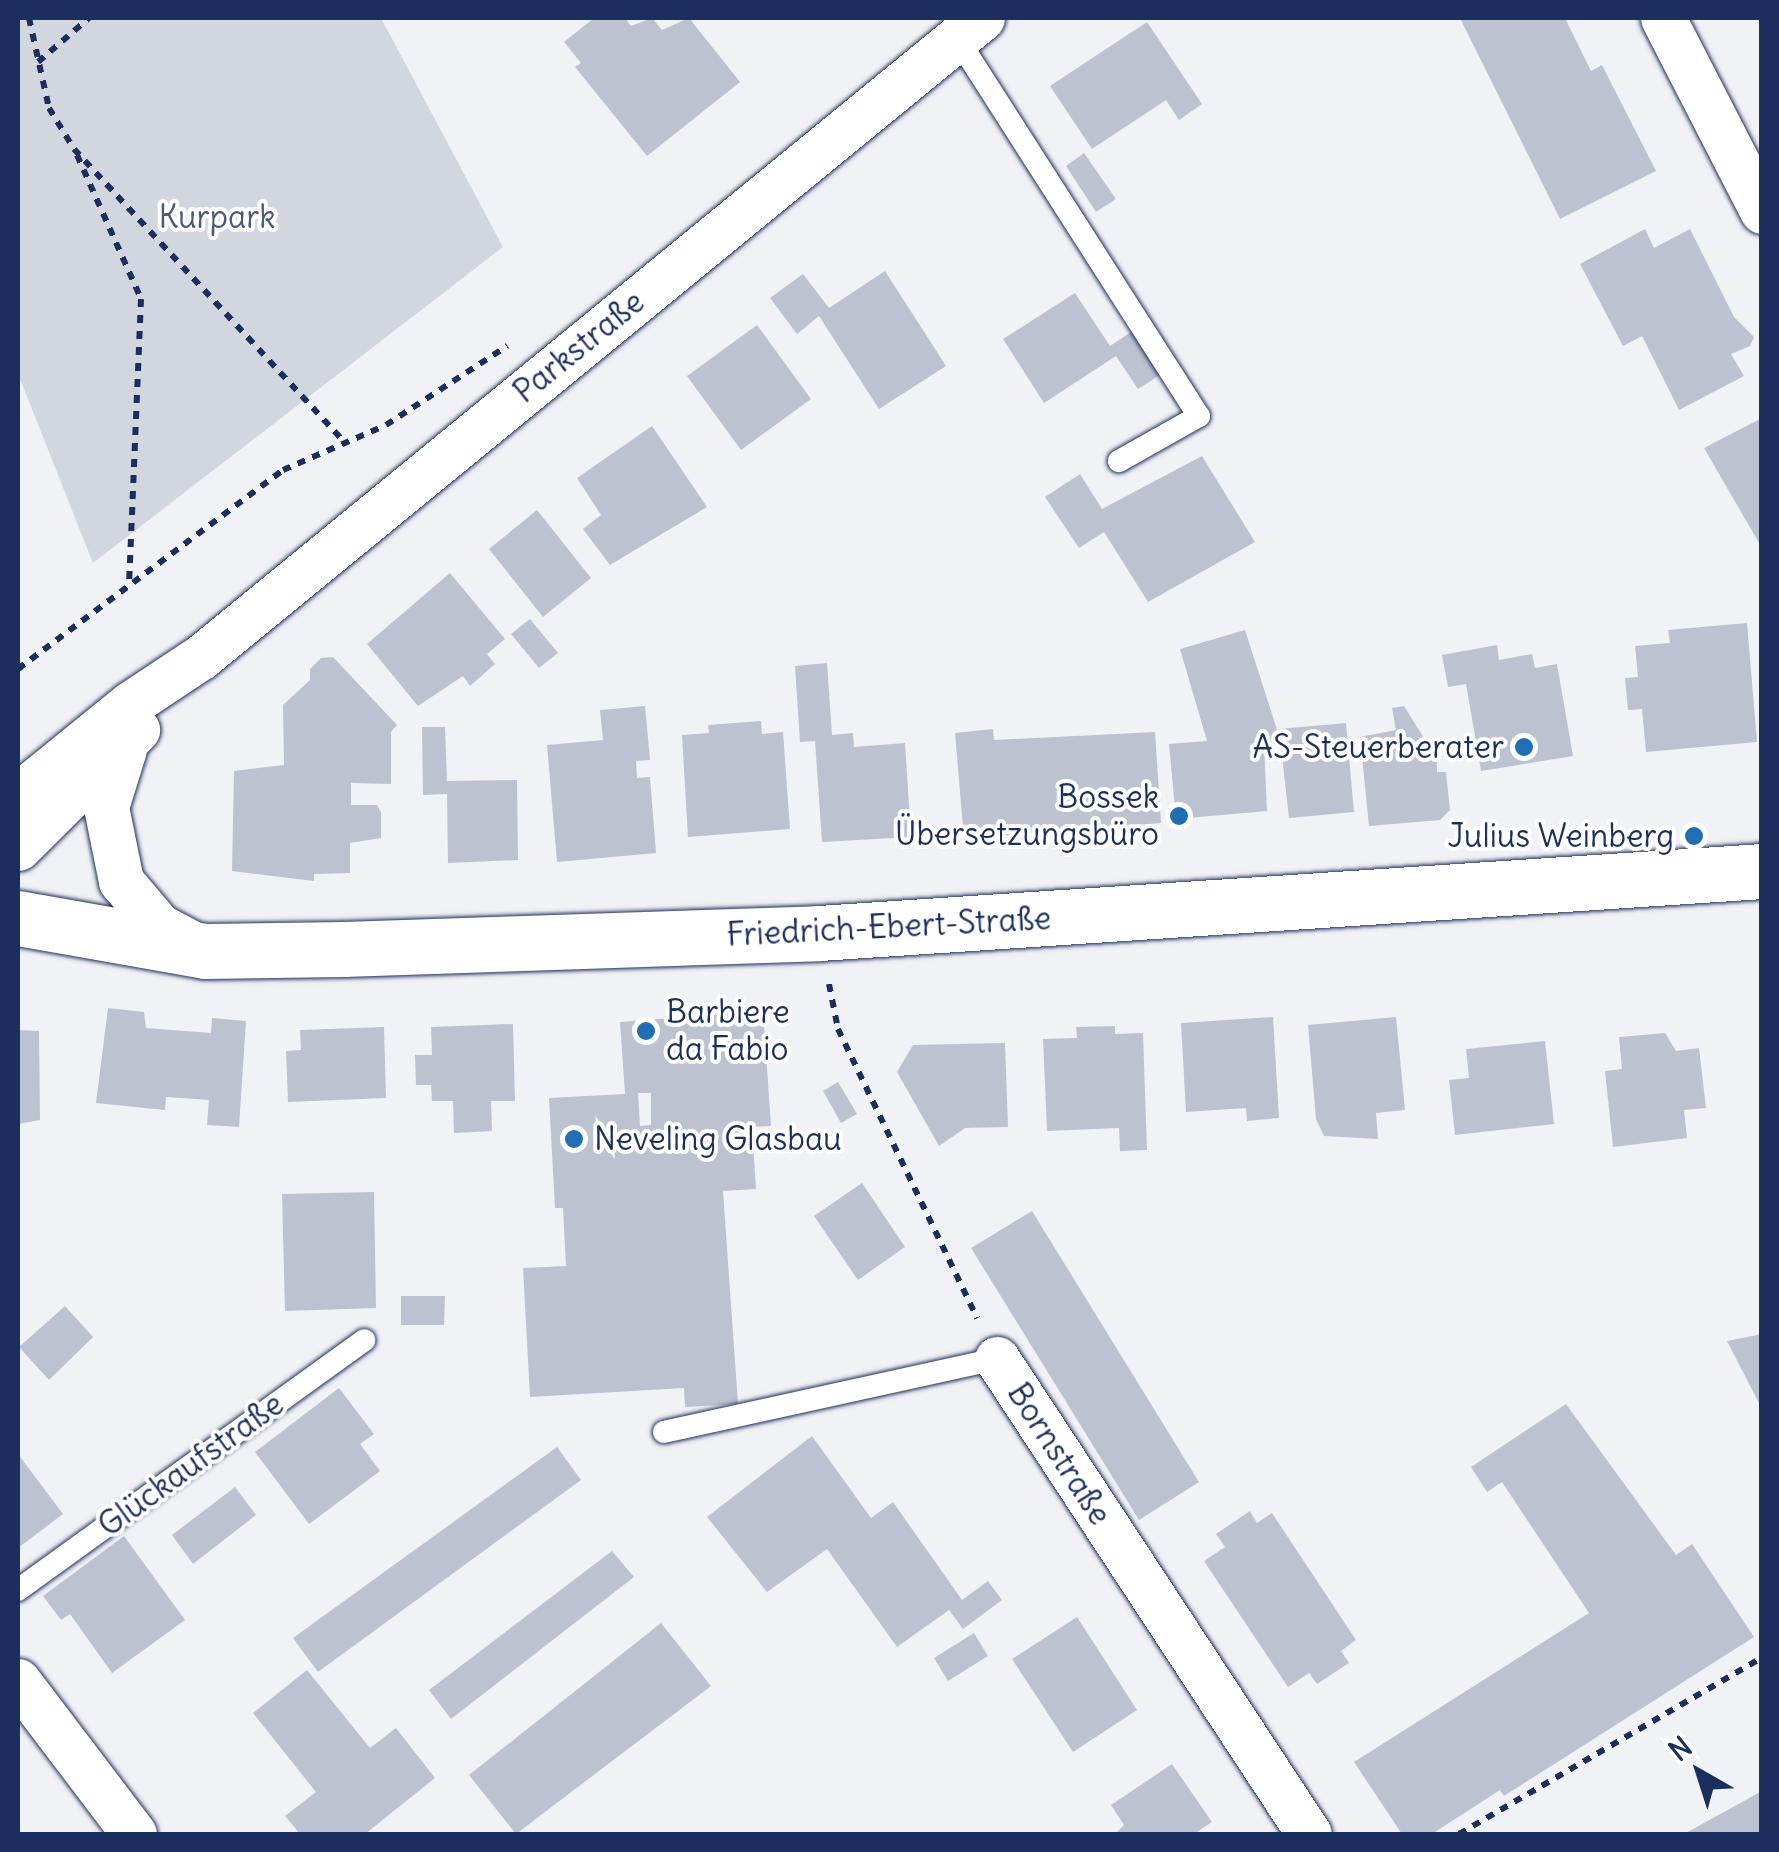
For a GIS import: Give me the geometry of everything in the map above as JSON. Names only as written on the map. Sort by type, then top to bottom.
[{"type":"main road","name":"Friedrich-Ebert-Straße","points":[[18,918],[205,950],[819,933],[1762,872]]},
{"type":"street","points":[[1663,18],[1762,212]]},
{"type":"street","name":"Parkstraße","points":[[18,796],[130,704],[201,657],[970,28]]},
{"type":"street","name":"Parkstraße","points":[[18,848],[126,744],[201,657]]},
{"type":"street","name":"Parkstraße","points":[[126,744],[106,807],[121,881],[159,926],[205,950]]},
{"type":"street","name":"Bornstraße","points":[[997,1359],[1308,1834]]},
{"type":"street","points":[[18,1682],[134,1834]]},
{"type":"lane","name":"Parkstraße","points":[[970,28],[1200,416],[1119,462]]},
{"type":"lane","name":"Glückaufstraße","points":[[18,1590],[364,1340]]},
{"type":"lane","name":"Bornstraße","points":[[664,1432],[997,1359]]},
{"type":"path","points":[[29,18],[49,108],[74,150],[141,298],[129,586]]},
{"type":"path","points":[[37,63],[89,18]]},
{"type":"path","points":[[74,150],[343,442]]},
{"type":"path","points":[[18,670],[283,470],[386,425],[504,343],[538,380]]},
{"type":"path","points":[[819,933],[838,1030],[997,1359]]},
{"type":"path","points":[[1459,1834],[1762,1658]]},
{"type":"green space","name":"Kurpark","points":[[18,18],[381,18],[503,247],[93,563],[18,374]]},
{"type":"building","points":[[594,18],[625,18],[631,26],[652,18],[662,30],[689,18],[740,82],[647,156],[575,67],[581,63],[564,42]]},
{"type":"building","points":[[1460,18],[1565,18],[1591,71],[1602,65],[1656,171],[1560,219]]},
{"type":"building","points":[[1147,22],[1202,104],[1179,120],[1166,100],[1092,149],[1050,86]]},
{"type":"building","points":[[1084,153],[1116,199],[1096,212],[1066,166]]},
{"type":"building","points":[[1645,229],[1654,248],[1690,229],[1734,317],[1754,337],[1750,346],[1731,354],[1744,376],[1679,410],[1642,336],[1623,346],[1580,264]]},
{"type":"building","points":[[885,271],[946,366],[879,409],[819,316],[797,334],[770,298],[803,274],[829,308]]},
{"type":"building","points":[[1075,293],[1110,346],[1134,330],[1163,373],[1138,389],[1116,356],[1044,403],[1003,339]]},
{"type":"building","points":[[757,325],[811,399],[741,450],[687,376]]},
{"type":"building","points":[[1762,418],[1762,548],[1704,448]]},
{"type":"building","points":[[652,426],[707,507],[610,565],[583,529],[601,515],[577,478]]},
{"type":"building","points":[[1202,456],[1255,542],[1148,602],[1104,532],[1079,548],[1045,497],[1080,474],[1102,509]]},
{"type":"building","points":[[537,510],[591,578],[543,617],[489,549]]},
{"type":"building","points":[[450,573],[505,639],[487,654],[495,664],[470,686],[463,676],[418,706],[367,644]]},
{"type":"building","points":[[530,619],[558,653],[539,668],[511,634]]},
{"type":"building","points":[[1747,623],[1757,742],[1646,752],[1642,709],[1628,710],[1625,678],[1638,677],[1635,646],[1670,643],[1668,630]]},
{"type":"building","points":[[1245,630],[1281,742],[1264,745],[1267,811],[1176,819],[1169,744],[1207,741],[1180,649]]},
{"type":"building","points":[[1497,645],[1499,660],[1532,654],[1535,668],[1557,664],[1573,756],[1481,771],[1466,684],[1448,687],[1442,655]]},
{"type":"building","points":[[333,657],[397,725],[391,732],[391,784],[351,783],[351,805],[377,805],[381,812],[381,838],[350,843],[350,873],[314,874],[314,881],[232,871],[234,771],[284,765],[283,705],[310,680],[310,669],[321,658]]},
{"type":"building","points":[[827,663],[832,735],[853,733],[854,747],[905,743],[911,837],[822,842],[815,741],[800,742],[795,666]]},
{"type":"building","points":[[645,706],[650,760],[636,761],[637,778],[650,777],[656,853],[557,862],[547,745],[603,740],[600,710]]},
{"type":"building","points":[[1404,706],[1437,759],[1437,772],[1446,772],[1450,810],[1440,820],[1369,826],[1360,737],[1396,730],[1392,708]]},
{"type":"building","points":[[761,721],[762,734],[783,732],[790,829],[688,837],[682,735],[709,733],[708,725]]},
{"type":"building","points":[[1346,723],[1354,812],[1289,818],[1279,729]]},
{"type":"building","points":[[422,727],[445,727],[447,781],[517,780],[518,860],[448,863],[447,794],[423,795]]},
{"type":"building","points":[[993,729],[994,740],[1155,732],[1161,823],[964,839],[955,733]]},
{"type":"building","points":[[108,1008],[144,1012],[146,1028],[211,1033],[212,1018],[246,1021],[239,1127],[207,1125],[209,1100],[166,1097],[165,1110],[96,1103]]},
{"type":"building","points":[[763,1011],[771,1126],[752,1127],[756,1189],[723,1191],[738,1404],[685,1407],[684,1388],[530,1397],[523,1268],[566,1266],[563,1208],[555,1208],[549,1098],[625,1094],[620,1022]],"holes":[[[638,1093],[651,1093],[651,1125],[640,1126]]]},
{"type":"building","points":[[1273,1017],[1279,1118],[1247,1121],[1246,1108],[1186,1112],[1181,1023]]},
{"type":"building","points":[[1396,1017],[1405,1110],[1376,1113],[1378,1139],[1324,1136],[1316,1119],[1308,1025]]},
{"type":"building","points":[[513,1024],[515,1101],[491,1101],[492,1131],[454,1133],[453,1101],[432,1101],[431,1085],[416,1085],[415,1055],[432,1055],[431,1027]]},
{"type":"building","points":[[1115,1026],[1115,1034],[1143,1033],[1147,1150],[1120,1151],[1119,1128],[1047,1131],[1043,1039],[1077,1038],[1076,1027]]},
{"type":"building","points":[[384,1027],[386,1098],[288,1102],[286,1051],[301,1050],[300,1030]]},
{"type":"building","points":[[18,1030],[39,1031],[40,1120],[18,1124]]},
{"type":"building","points":[[1665,1033],[1676,1051],[1699,1048],[1706,1108],[1684,1110],[1687,1138],[1613,1147],[1605,1071],[1622,1069],[1619,1037]]},
{"type":"building","points":[[1545,1041],[1554,1124],[1455,1135],[1449,1080],[1469,1078],[1466,1049]]},
{"type":"building","points":[[1005,1043],[1008,1127],[965,1128],[939,1146],[897,1072],[913,1045]]},
{"type":"building","points":[[838,1082],[857,1114],[841,1123],[823,1091]]},
{"type":"building","points":[[862,1183],[905,1247],[858,1280],[814,1216]]},
{"type":"building","points":[[374,1192],[376,1308],[285,1311],[282,1194]]},
{"type":"building","points":[[1032,1211],[1199,1482],[1139,1520],[971,1248]]},
{"type":"building","points":[[401,1296],[445,1296],[444,1325],[401,1325]]},
{"type":"building","points":[[65,1306],[93,1337],[49,1380],[19,1347]]},
{"type":"building","points":[[1762,1334],[1762,1409],[1727,1341]]},
{"type":"building","points":[[339,1388],[374,1434],[360,1444],[380,1471],[309,1524],[255,1452]]},
{"type":"building","points":[[1566,1404],[1676,1555],[1692,1544],[1754,1637],[1504,1796],[1500,1790],[1432,1834],[1402,1834],[1354,1762],[1589,1613],[1502,1482],[1487,1492],[1471,1467]]},
{"type":"building","points":[[812,1436],[871,1518],[893,1502],[962,1600],[988,1581],[1002,1600],[963,1629],[949,1610],[897,1647],[827,1549],[767,1592],[707,1517]]},
{"type":"building","points":[[557,1447],[581,1480],[318,1672],[293,1638]]},
{"type":"building","points":[[18,1454],[63,1514],[18,1548]]},
{"type":"building","points":[[235,1487],[256,1515],[193,1564],[172,1535]]},
{"type":"building","points":[[1250,1511],[1257,1523],[1272,1513],[1356,1640],[1341,1651],[1349,1663],[1317,1684],[1309,1673],[1288,1687],[1204,1561],[1225,1547],[1216,1534]]},
{"type":"building","points":[[124,1536],[185,1620],[112,1673],[70,1614],[61,1620],[43,1596]]},
{"type":"building","points":[[612,1551],[634,1577],[451,1719],[429,1690]]},
{"type":"building","points":[[1077,1617],[1137,1710],[1073,1752],[1012,1659]]},
{"type":"building","points":[[661,1623],[711,1686],[516,1834],[469,1775]]},
{"type":"building","points":[[974,1633],[988,1656],[948,1681],[934,1658]]},
{"type":"building","points":[[307,1670],[370,1748],[396,1728],[435,1778],[365,1834],[300,1834],[285,1816],[316,1792],[253,1713]]},
{"type":"building","points":[[1172,1764],[1212,1822],[1194,1834],[1115,1834],[1124,1825],[1111,1805]]},
{"type":"building","points":[[1762,1791],[1762,1834],[1684,1834]]},
{"type":"place","name":"AS-Steuerberater","points":[[1524,747]]},
{"type":"place","name":"Bossek Übersetzungsbüro","points":[[1179,816]]},
{"type":"place","name":"Julius Weinberg","points":[[1694,836]]},
{"type":"place","name":"Barbiere da Fabio","points":[[646,1031]]},
{"type":"place","name":"Neveling Glasbau","points":[[574,1139]]}]
